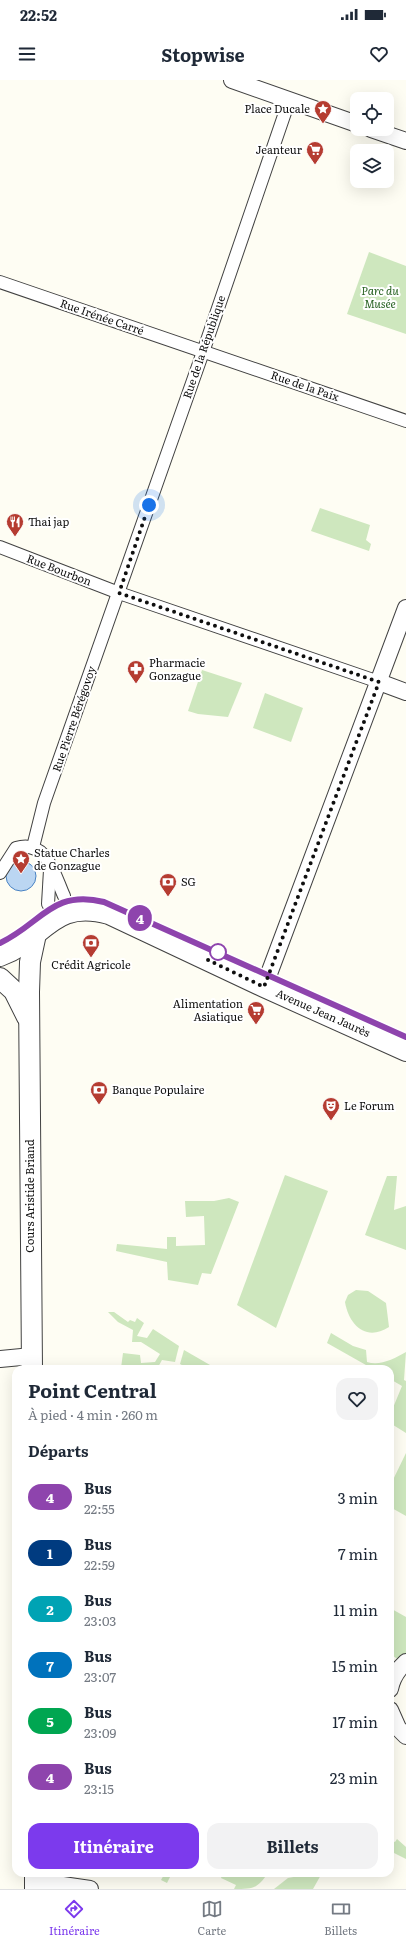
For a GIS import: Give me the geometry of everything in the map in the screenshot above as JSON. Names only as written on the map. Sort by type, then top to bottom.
[{"type":"street","points":[[232,80],[350,122]]},
{"type":"street","name":"Rue de la République","points":[[119,593],[289,101]]},
{"type":"street","points":[[391,136],[406,141]]},
{"type":"street","name":"Rue Irénée Carré","points":[[0,282],[203,352]]},
{"type":"street","name":"Rue de la Paix","points":[[203,352],[406,421]]},
{"type":"street","name":"Rue Bourbon","points":[[0,547],[119,593],[379,682]]},
{"type":"street","name":"Rue Pierre Bérégovoy","points":[[34,847],[44,803],[119,593]]},
{"type":"street","points":[[264,987],[406,608]]},
{"type":"street","points":[[379,682],[406,692]]},
{"type":"street","points":[[0,872],[16,848],[26,845],[34,847],[41,851],[50,865],[64,896]]},
{"type":"street","points":[[48,904],[50,865]]},
{"type":"street","name":"Avenue Jean Jaurès","points":[[0,956],[24,944],[55,918],[71,912],[96,910],[109,914],[264,987],[406,1051]]},
{"type":"street","name":"Cours Aristide Briand","points":[[32,1362],[29,1022],[30,962],[36,934]]},
{"type":"street","name":"Cours Aristide Briand","points":[[4,981],[20,1000],[29,1022]]},
{"type":"street","points":[[0,1359],[32,1362]]},
{"type":"street","points":[[394,1677],[399,1668],[406,1662]]},
{"type":"street","points":[[394,1719],[398,1728],[406,1736]]},
{"type":"street","points":[[35,1881],[73,1885],[90,1889]]},
{"type":"green space","name":"Parc du Musée","points":[[369,252],[406,266],[406,334],[347,314]]},
{"type":"green space","points":[[320,508],[370,525],[366,540],[371,544],[369,551],[311,531]]},
{"type":"green space","points":[[202,670],[242,683],[228,717],[198,714],[188,711]]},
{"type":"green space","points":[[265,693],[303,708],[291,742],[253,728]]},
{"type":"green space","points":[[285,1175],[328,1191],[276,1328],[237,1305]]},
{"type":"green space","points":[[387,1176],[397,1176],[394,1210],[406,1206],[406,1250],[365,1235]]},
{"type":"green space","points":[[229,1198],[239,1202],[211,1274],[202,1273],[198,1285],[168,1280],[167,1262],[116,1251],[117,1244],[167,1249],[167,1237],[176,1237],[176,1246],[205,1245],[204,1216],[186,1217],[185,1201],[214,1201]]},
{"type":"green space","points":[[356,1290],[368,1291],[386,1303],[389,1327],[373,1333],[360,1329],[355,1324],[350,1318],[345,1302],[348,1295]]},
{"type":"green space","points":[[108,1312],[114,1312],[128,1322],[130,1320],[135,1322],[137,1318],[144,1323],[137,1336],[147,1338],[153,1329],[179,1346],[175,1362],[162,1360],[159,1365],[121,1365],[123,1353],[140,1355],[141,1363],[155,1362],[160,1354],[141,1342],[132,1342],[133,1330],[118,1322]]},
{"type":"green space","points":[[331,1333],[353,1346],[366,1350],[367,1362],[372,1363],[392,1359],[406,1352],[404,1380],[406,1381],[406,1433],[394,1426],[394,1405],[402,1386],[394,1381],[394,1365],[366,1365],[327,1343]]},
{"type":"green space","points":[[184,1350],[210,1365],[182,1365],[180,1364]]},
{"type":"green space","points":[[406,1453],[406,1516],[394,1509],[394,1478]]},
{"type":"green space","points":[[394,1610],[406,1617],[406,1655],[399,1660],[394,1657]]},
{"type":"green space","points":[[397,1839],[406,1847],[406,1859],[394,1853],[395,1842]]},
{"type":"green space","points":[[163,1877],[170,1877],[167,1883],[161,1880]]},
{"type":"green space","points":[[265,1877],[254,1887],[246,1889],[234,1889],[236,1885],[221,1878]]},
{"type":"green space","points":[[320,1877],[313,1889],[274,1889],[288,1878]]},
{"type":"water","name":"Statue Charles de Gonzague","points":[[21,861],[32,865],[36,876],[32,887],[21,891],[10,887],[6,876],[10,865]]},
{"type":"bus line","name":"4","points":[[0,943],[19,933],[50,908],[66,901],[90,898],[116,907],[406,1037]]},
{"type":"place","name":"Place Ducale","points":[[323,124]]},
{"type":"place","name":"Jeanteur","points":[[315,165]]},
{"type":"place","name":"Thai jap","points":[[15,537]]},
{"type":"place","name":"Pharmacie Gonzague","points":[[136,684]]},
{"type":"place","name":"Statue Charles de Gonzague","points":[[21,874]]},
{"type":"place","name":"SG","points":[[168,897]]},
{"type":"place","name":"Crédit Agricole","points":[[91,958]]},
{"type":"place","name":"Alimentation Asiatique","points":[[256,1025]]},
{"type":"place","name":"Banque Populaire","points":[[99,1105]]},
{"type":"place","name":"Le Forum","points":[[331,1121]]},
{"type":"route","points":[[149,505],[119,593],[379,682],[264,987],[208,960],[218,952]]}]
